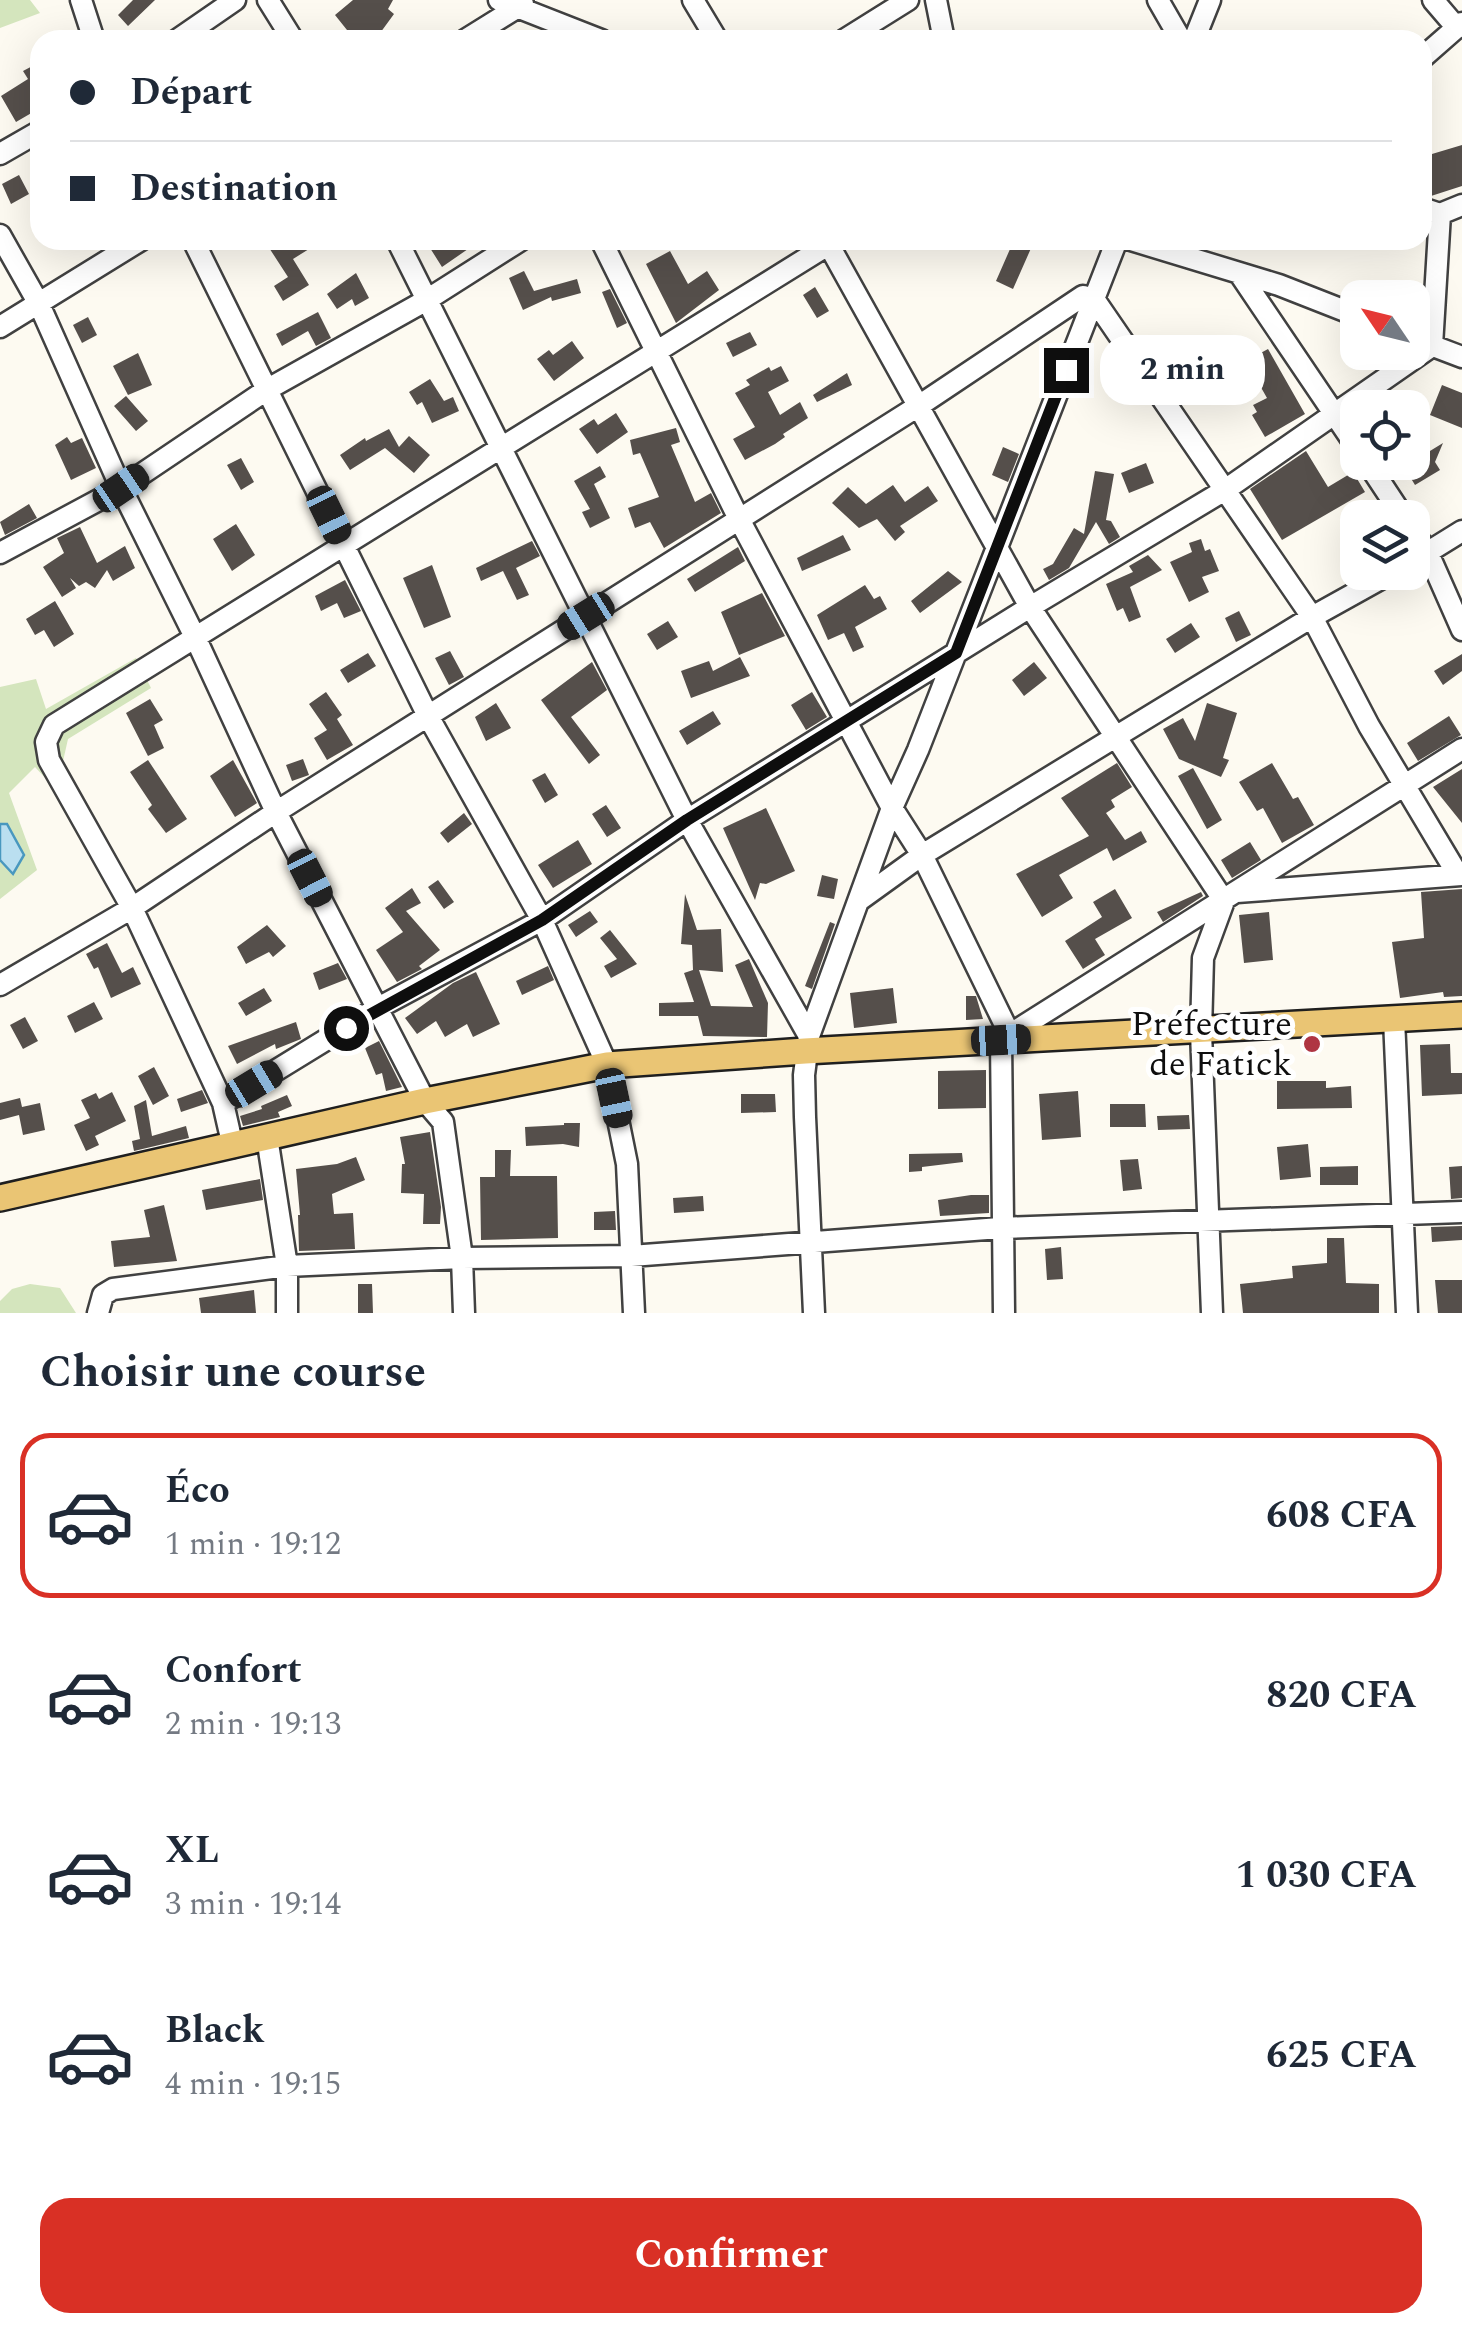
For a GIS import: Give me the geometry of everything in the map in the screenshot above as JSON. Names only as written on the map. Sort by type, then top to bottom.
[{"type":"main road","points":[[0,1198],[425,1101],[607,1066],[807,1044],[1201,1032],[1462,1016]]},
{"type":"street","points":[[81,0],[91,30]]},
{"type":"street","points":[[192,30],[235,0]]},
{"type":"street","points":[[268,0],[287,30]]},
{"type":"street","points":[[485,0],[497,30]]},
{"type":"street","points":[[693,0],[711,30]]},
{"type":"street","points":[[860,30],[908,0]]},
{"type":"street","points":[[936,0],[942,30]]},
{"type":"street","points":[[1158,0],[1175,30]]},
{"type":"street","points":[[1198,30],[1210,0]]},
{"type":"street","points":[[1432,49],[1459,26],[1433,0]]},
{"type":"street","points":[[498,30],[515,3],[578,30]]},
{"type":"street","points":[[0,154],[30,137]]},
{"type":"street","points":[[1432,211],[1462,205]]},
{"type":"street","points":[[0,236],[39,304],[121,488],[276,812],[425,1101],[443,1122],[462,1258],[464,1313]]},
{"type":"street","points":[[0,327],[124,250]]},
{"type":"street","points":[[198,250],[428,716],[542,920],[607,1066],[627,1164],[634,1313]]},
{"type":"street","points":[[401,250],[687,820],[807,1044]]},
{"type":"street","points":[[0,554],[121,488],[268,389],[425,302],[506,250]]},
{"type":"street","points":[[606,250],[739,519],[892,808],[922,855],[1005,1038],[1000,1228],[1004,1313]]},
{"type":"street","points":[[233,1147],[223,1103],[132,908],[49,760],[46,742],[54,725],[816,250]]},
{"type":"street","points":[[835,250],[1030,607],[1229,897]]},
{"type":"street","points":[[814,1313],[804,1118],[807,1044],[892,808],[1113,250]]},
{"type":"street","points":[[1163,250],[1279,285],[1340,309]]},
{"type":"street","points":[[1426,280],[1428,250]]},
{"type":"street","points":[[1239,274],[1340,422]]},
{"type":"street","points":[[0,985],[132,908],[276,812],[920,405],[1083,296],[1094,299],[1312,617],[1369,726],[1460,875],[1229,897]]},
{"type":"street","points":[[1430,345],[1462,357]]},
{"type":"street","points":[[223,1103],[376,1009],[542,920],[687,820],[1225,490],[1386,370]]},
{"type":"street","points":[[1430,552],[1462,531]]},
{"type":"street","points":[[1430,575],[1462,630]]},
{"type":"street","points":[[861,900],[922,855],[1361,590]]},
{"type":"street","points":[[1005,1038],[1462,749]]},
{"type":"street","points":[[1212,1313],[1201,1032],[1203,958],[1229,897]]},
{"type":"street","points":[[1394,1019],[1407,1313]]},
{"type":"street","points":[[267,1137],[287,1266],[287,1313]]},
{"type":"street","points":[[98,1313],[103,1295],[113,1289],[287,1266],[632,1256],[1000,1228],[1462,1212]]},
{"type":"green space","points":[[0,0],[30,0],[40,13],[0,28]]},
{"type":"green space","points":[[136,658],[151,688],[68,739],[59,779],[49,782],[35,767],[9,793],[37,870],[0,899],[0,687],[36,679],[46,709]]},
{"type":"green space","points":[[30,1284],[60,1288],[76,1313],[0,1313],[0,1301],[12,1289]]},
{"type":"water","points":[[0,824],[7,824],[24,855],[13,874],[0,860]]},
{"type":"building","points":[[133,0],[155,0],[128,26],[118,15]]},
{"type":"building","points":[[353,0],[393,0],[388,9],[394,14],[382,30],[347,30],[335,15]]},
{"type":"building","points":[[30,67],[30,114],[16,122],[1,96],[28,79],[23,71]]},
{"type":"building","points":[[1462,145],[1462,186],[1432,196],[1432,154]]},
{"type":"building","points":[[19,175],[29,194],[11,204],[2,184]]},
{"type":"building","points":[[270,250],[307,250],[293,259],[309,285],[283,301],[274,286],[288,277]]},
{"type":"building","points":[[431,250],[467,250],[442,267]]},
{"type":"building","points":[[1010,250],[1030,250],[1013,289],[996,281]]},
{"type":"building","points":[[670,251],[688,284],[707,271],[719,290],[676,323],[646,264]]},
{"type":"building","points":[[524,271],[534,291],[577,279],[581,293],[552,301],[551,297],[523,310],[509,278]]},
{"type":"building","points":[[356,273],[369,298],[355,306],[352,299],[337,309],[327,294]]},
{"type":"building","points":[[815,287],[829,311],[817,318],[803,295]]},
{"type":"building","points":[[610,289],[627,323],[617,328],[602,292]]},
{"type":"building","points":[[318,312],[331,338],[316,346],[308,331],[282,346],[276,334]]},
{"type":"building","points":[[88,317],[97,335],[82,343],[73,325]]},
{"type":"building","points":[[750,332],[757,345],[733,357],[726,343]]},
{"type":"building","points":[[572,341],[584,358],[554,381],[537,359],[549,350],[553,355]]},
{"type":"building","points":[[1268,349],[1305,414],[1265,437],[1252,415],[1257,412],[1253,405],[1267,398],[1246,361]]},
{"type":"building","points":[[138,353],[152,385],[128,395],[113,366]]},
{"type":"building","points":[[781,366],[789,381],[768,392],[780,415],[800,402],[808,418],[775,444],[745,460],[733,439],[755,427],[735,393],[750,385],[746,380],[769,367],[771,371]]},
{"type":"building","points":[[847,373],[852,385],[817,402],[813,395]]},
{"type":"building","points":[[430,379],[444,401],[453,397],[459,411],[432,423],[422,402],[417,405],[409,392]]},
{"type":"building","points":[[1442,385],[1462,393],[1462,428],[1430,415]]},
{"type":"building","points":[[126,396],[148,421],[136,431],[114,406]]},
{"type":"building","points":[[616,413],[628,432],[597,454],[579,429],[594,419],[598,425]]},
{"type":"building","points":[[676,428],[680,442],[671,445],[695,502],[711,493],[721,513],[664,548],[650,522],[635,528],[628,508],[659,497],[640,453],[633,455],[630,440]]},
{"type":"building","points":[[389,429],[399,447],[409,436],[430,455],[414,473],[385,448],[350,470],[340,455],[365,438],[366,441]]},
{"type":"building","points":[[67,437],[71,443],[82,438],[96,468],[71,480],[55,445]]},
{"type":"building","points":[[1443,443],[1435,462],[1440,470],[1430,476],[1430,451]]},
{"type":"building","points":[[1003,447],[1019,454],[1008,482],[992,475]]},
{"type":"building","points":[[1306,451],[1328,487],[1340,480],[1358,480],[1365,492],[1351,500],[1340,500],[1340,506],[1282,540],[1250,489]]},
{"type":"building","points":[[241,458],[254,482],[241,490],[227,465]]},
{"type":"building","points":[[1146,463],[1154,483],[1129,493],[1121,473]]},
{"type":"building","points":[[600,466],[606,477],[594,484],[610,518],[590,528],[582,512],[590,509],[574,481]]},
{"type":"building","points":[[1095,471],[1114,474],[1106,520],[1111,521],[1120,537],[1109,544],[1096,522],[1069,568],[1049,580],[1043,569],[1053,564],[1074,528],[1084,534]]},
{"type":"building","points":[[893,485],[905,502],[928,486],[938,501],[900,526],[905,532],[895,541],[877,519],[859,528],[832,503],[848,487],[866,504]]},
{"type":"building","points":[[29,504],[37,518],[5,535],[0,522]]},
{"type":"building","points":[[236,524],[255,555],[232,571],[213,539]]},
{"type":"building","points":[[80,527],[97,563],[125,546],[135,568],[113,581],[107,570],[95,588],[86,582],[79,586],[70,578],[76,588],[62,597],[43,567],[64,553],[57,538]]},
{"type":"building","points":[[843,535],[851,550],[802,571],[797,558]]},
{"type":"building","points":[[1201,539],[1219,571],[1202,577],[1209,592],[1189,602],[1170,562],[1192,552],[1189,543]]},
{"type":"building","points":[[532,541],[540,556],[516,568],[529,595],[517,600],[503,571],[481,581],[476,568]]},
{"type":"building","points":[[738,547],[745,561],[695,592],[687,579]]},
{"type":"building","points":[[1148,555],[1162,570],[1130,587],[1141,617],[1129,622],[1123,608],[1117,611],[1106,584],[1133,572],[1129,566]]},
{"type":"building","points":[[432,565],[451,617],[424,628],[403,578]]},
{"type":"building","points":[[948,571],[962,582],[920,613],[911,601]]},
{"type":"building","points":[[345,580],[361,611],[344,618],[337,603],[321,611],[315,596]]},
{"type":"building","points":[[865,585],[874,599],[880,596],[887,609],[855,627],[864,647],[853,652],[844,633],[828,640],[817,615]]},
{"type":"building","points":[[762,593],[785,636],[739,655],[721,612]]},
{"type":"building","points":[[55,601],[74,634],[54,647],[44,630],[35,635],[26,619]]},
{"type":"building","points":[[1239,611],[1251,635],[1236,642],[1225,618]]},
{"type":"building","points":[[668,621],[678,637],[657,650],[647,634]]},
{"type":"building","points":[[1191,623],[1200,637],[1175,653],[1166,639]]},
{"type":"building","points":[[450,651],[464,677],[449,685],[435,658]]},
{"type":"building","points":[[368,653],[376,666],[348,683],[340,670]]},
{"type":"building","points":[[1462,654],[1462,671],[1443,685],[1434,671]]},
{"type":"building","points":[[740,657],[750,676],[691,698],[681,671],[709,661],[713,671]]},
{"type":"building","points":[[592,662],[607,690],[571,717],[600,755],[589,764],[541,700]]},
{"type":"building","points":[[1034,662],[1047,678],[1024,696],[1012,680]]},
{"type":"building","points":[[326,692],[342,715],[337,719],[353,745],[327,760],[314,738],[327,730],[309,704]]},
{"type":"building","points":[[812,692],[827,717],[806,730],[791,705]]},
{"type":"building","points":[[150,699],[163,720],[154,725],[164,748],[148,756],[126,713]]},
{"type":"building","points":[[496,703],[511,728],[486,741],[475,717]]},
{"type":"building","points":[[1207,703],[1237,713],[1223,758],[1229,760],[1221,777],[1179,759],[1163,729],[1183,718],[1195,741]]},
{"type":"building","points":[[713,711],[721,724],[687,745],[679,731]]},
{"type":"building","points":[[1449,716],[1461,735],[1418,761],[1407,743]]},
{"type":"building","points":[[303,759],[309,775],[292,781],[286,765]]},
{"type":"building","points":[[148,760],[187,819],[166,833],[148,809],[152,805],[130,772]]},
{"type":"building","points":[[233,760],[257,803],[235,817],[210,776]]},
{"type":"building","points":[[1117,763],[1132,787],[1111,800],[1115,807],[1106,813],[1125,840],[1141,831],[1147,842],[1113,861],[1107,848],[1059,875],[1073,898],[1042,917],[1016,874],[1089,836],[1061,798]]},
{"type":"building","points":[[1272,763],[1314,825],[1282,843],[1263,808],[1257,811],[1239,782]]},
{"type":"building","points":[[1193,768],[1222,820],[1207,829],[1178,776]]},
{"type":"building","points":[[1462,769],[1462,823],[1433,787]]},
{"type":"building","points":[[545,773],[558,795],[545,803],[532,780]]},
{"type":"building","points":[[606,805],[621,828],[607,837],[592,814]]},
{"type":"building","points":[[766,808],[795,871],[760,883],[755,900],[723,828]]},
{"type":"building","points":[[464,813],[472,824],[448,843],[440,833]]},
{"type":"building","points":[[578,840],[592,864],[553,888],[538,865]]},
{"type":"building","points":[[1250,842],[1261,860],[1232,878],[1221,860]]},
{"type":"building","points":[[822,875],[838,879],[834,899],[817,896]]},
{"type":"building","points":[[438,880],[454,902],[444,909],[428,887]]},
{"type":"building","points":[[412,888],[421,903],[406,911],[440,950],[419,966],[422,969],[397,982],[376,950],[403,932],[385,908]]},
{"type":"building","points":[[1115,889],[1132,918],[1095,939],[1105,955],[1083,969],[1065,941],[1102,917],[1093,902]]},
{"type":"building","points":[[1462,889],[1462,996],[1444,997],[1443,992],[1400,998],[1392,942],[1424,938],[1421,892]]},
{"type":"building","points":[[1201,892],[1203,896],[1163,922],[1157,912]]},
{"type":"building","points":[[685,894],[697,930],[721,929],[723,972],[699,970],[711,1006],[753,1007],[735,965],[749,959],[768,1003],[767,1037],[703,1036],[698,1016],[659,1016],[659,1003],[694,1002],[684,973],[693,970],[692,945],[681,944]]},
{"type":"building","points":[[590,911],[598,922],[576,937],[568,925]]},
{"type":"building","points":[[1269,912],[1273,960],[1244,963],[1239,915]]},
{"type":"building","points":[[830,922],[835,924],[812,989],[805,986]]},
{"type":"building","points":[[267,925],[286,946],[273,957],[269,952],[246,964],[237,947]]},
{"type":"building","points":[[610,930],[637,964],[611,978],[604,966],[617,959],[600,938]]},
{"type":"building","points":[[107,943],[122,973],[133,967],[141,984],[111,998],[98,967],[94,969],[86,954]]},
{"type":"building","points":[[338,963],[347,979],[319,990],[313,973]]},
{"type":"building","points":[[548,966],[554,980],[522,995],[516,981]]},
{"type":"building","points":[[476,972],[500,1024],[473,1037],[467,1024],[445,1037],[436,1021],[417,1034],[405,1018],[453,983]]},
{"type":"building","points":[[264,988],[272,1001],[246,1016],[238,1003]]},
{"type":"building","points":[[893,988],[897,1023],[854,1028],[850,993]]},
{"type":"building","points":[[966,996],[976,996],[983,1019],[966,1020]]},
{"type":"building","points":[[94,1002],[103,1019],[75,1033],[67,1016]]},
{"type":"building","points":[[25,1017],[38,1041],[23,1049],[10,1025]]},
{"type":"building","points":[[296,1022],[301,1039],[276,1049],[275,1044],[237,1064],[228,1046]]},
{"type":"building","points":[[379,1041],[402,1087],[386,1091],[382,1073],[376,1075],[365,1048]]},
{"type":"building","points":[[1450,1044],[1451,1073],[1462,1073],[1462,1094],[1422,1096],[1420,1045]]},
{"type":"building","points":[[154,1067],[169,1096],[153,1105],[138,1076]]},
{"type":"building","points":[[986,1070],[986,1108],[938,1109],[938,1071]]},
{"type":"building","points":[[1277,1081],[1326,1081],[1326,1088],[1351,1086],[1352,1108],[1277,1109]]},
{"type":"building","points":[[202,1090],[208,1103],[181,1112],[177,1099]]},
{"type":"building","points":[[1078,1091],[1081,1137],[1042,1140],[1039,1094]]},
{"type":"building","points":[[112,1092],[126,1121],[95,1136],[99,1145],[86,1151],[74,1125],[90,1118],[81,1100],[96,1093],[99,1099]]},
{"type":"building","points":[[741,1094],[775,1094],[776,1112],[741,1113]]},
{"type":"building","points":[[287,1095],[292,1106],[278,1112],[280,1117],[243,1126],[240,1116]]},
{"type":"building","points":[[20,1098],[22,1107],[40,1103],[45,1130],[23,1135],[19,1115],[0,1120],[0,1103]]},
{"type":"building","points":[[146,1100],[152,1136],[186,1126],[189,1138],[134,1151],[132,1141],[140,1139],[134,1106]]},
{"type":"building","points":[[1110,1104],[1145,1104],[1146,1127],[1110,1127]]},
{"type":"building","points":[[1189,1115],[1190,1129],[1158,1130],[1157,1116]]},
{"type":"building","points":[[580,1123],[579,1147],[526,1146],[525,1127]]},
{"type":"building","points":[[430,1132],[440,1224],[423,1224],[424,1194],[401,1193],[405,1164],[400,1137]]},
{"type":"building","points":[[1308,1144],[1311,1177],[1280,1180],[1277,1147]]},
{"type":"building","points":[[495,1150],[511,1150],[510,1176],[557,1176],[558,1238],[481,1240],[480,1177],[495,1177]]},
{"type":"building","points":[[962,1153],[963,1162],[909,1172],[909,1154]]},
{"type":"building","points":[[356,1157],[365,1180],[332,1194],[334,1214],[353,1213],[355,1249],[299,1251],[296,1169],[337,1164]]},
{"type":"building","points":[[1138,1159],[1142,1189],[1123,1191],[1120,1160]]},
{"type":"building","points":[[1358,1166],[1358,1185],[1320,1185],[1320,1167]]},
{"type":"building","points":[[1462,1166],[1462,1198],[1451,1199],[1449,1167]]},
{"type":"building","points":[[260,1179],[263,1200],[206,1210],[202,1190]]},
{"type":"building","points":[[989,1195],[989,1213],[940,1216],[938,1200]]},
{"type":"building","points":[[703,1196],[704,1211],[674,1213],[673,1198]]},
{"type":"building","points":[[164,1205],[177,1261],[114,1267],[111,1241],[150,1237],[144,1210]]},
{"type":"building","points":[[615,1211],[616,1230],[594,1230],[594,1212]]},
{"type":"building","points":[[1462,1226],[1462,1240],[1432,1242],[1431,1227]]},
{"type":"building","points":[[1327,1238],[1344,1238],[1346,1283],[1379,1284],[1379,1313],[1243,1313],[1240,1284],[1293,1278],[1292,1266],[1327,1263]]},
{"type":"building","points":[[1061,1247],[1063,1279],[1047,1280],[1045,1249]]},
{"type":"building","points":[[1435,1280],[1462,1280],[1462,1313],[1438,1313]]},
{"type":"building","points":[[358,1284],[372,1284],[373,1313],[358,1313]]},
{"type":"building","points":[[254,1290],[256,1313],[201,1313],[199,1298]]},
{"type":"place","name":"Préfecture de Fatick","points":[[1312,1044]]},
{"type":"route","points":[[346,1028],[542,920],[687,820],[956,653],[1066,370]]}]
